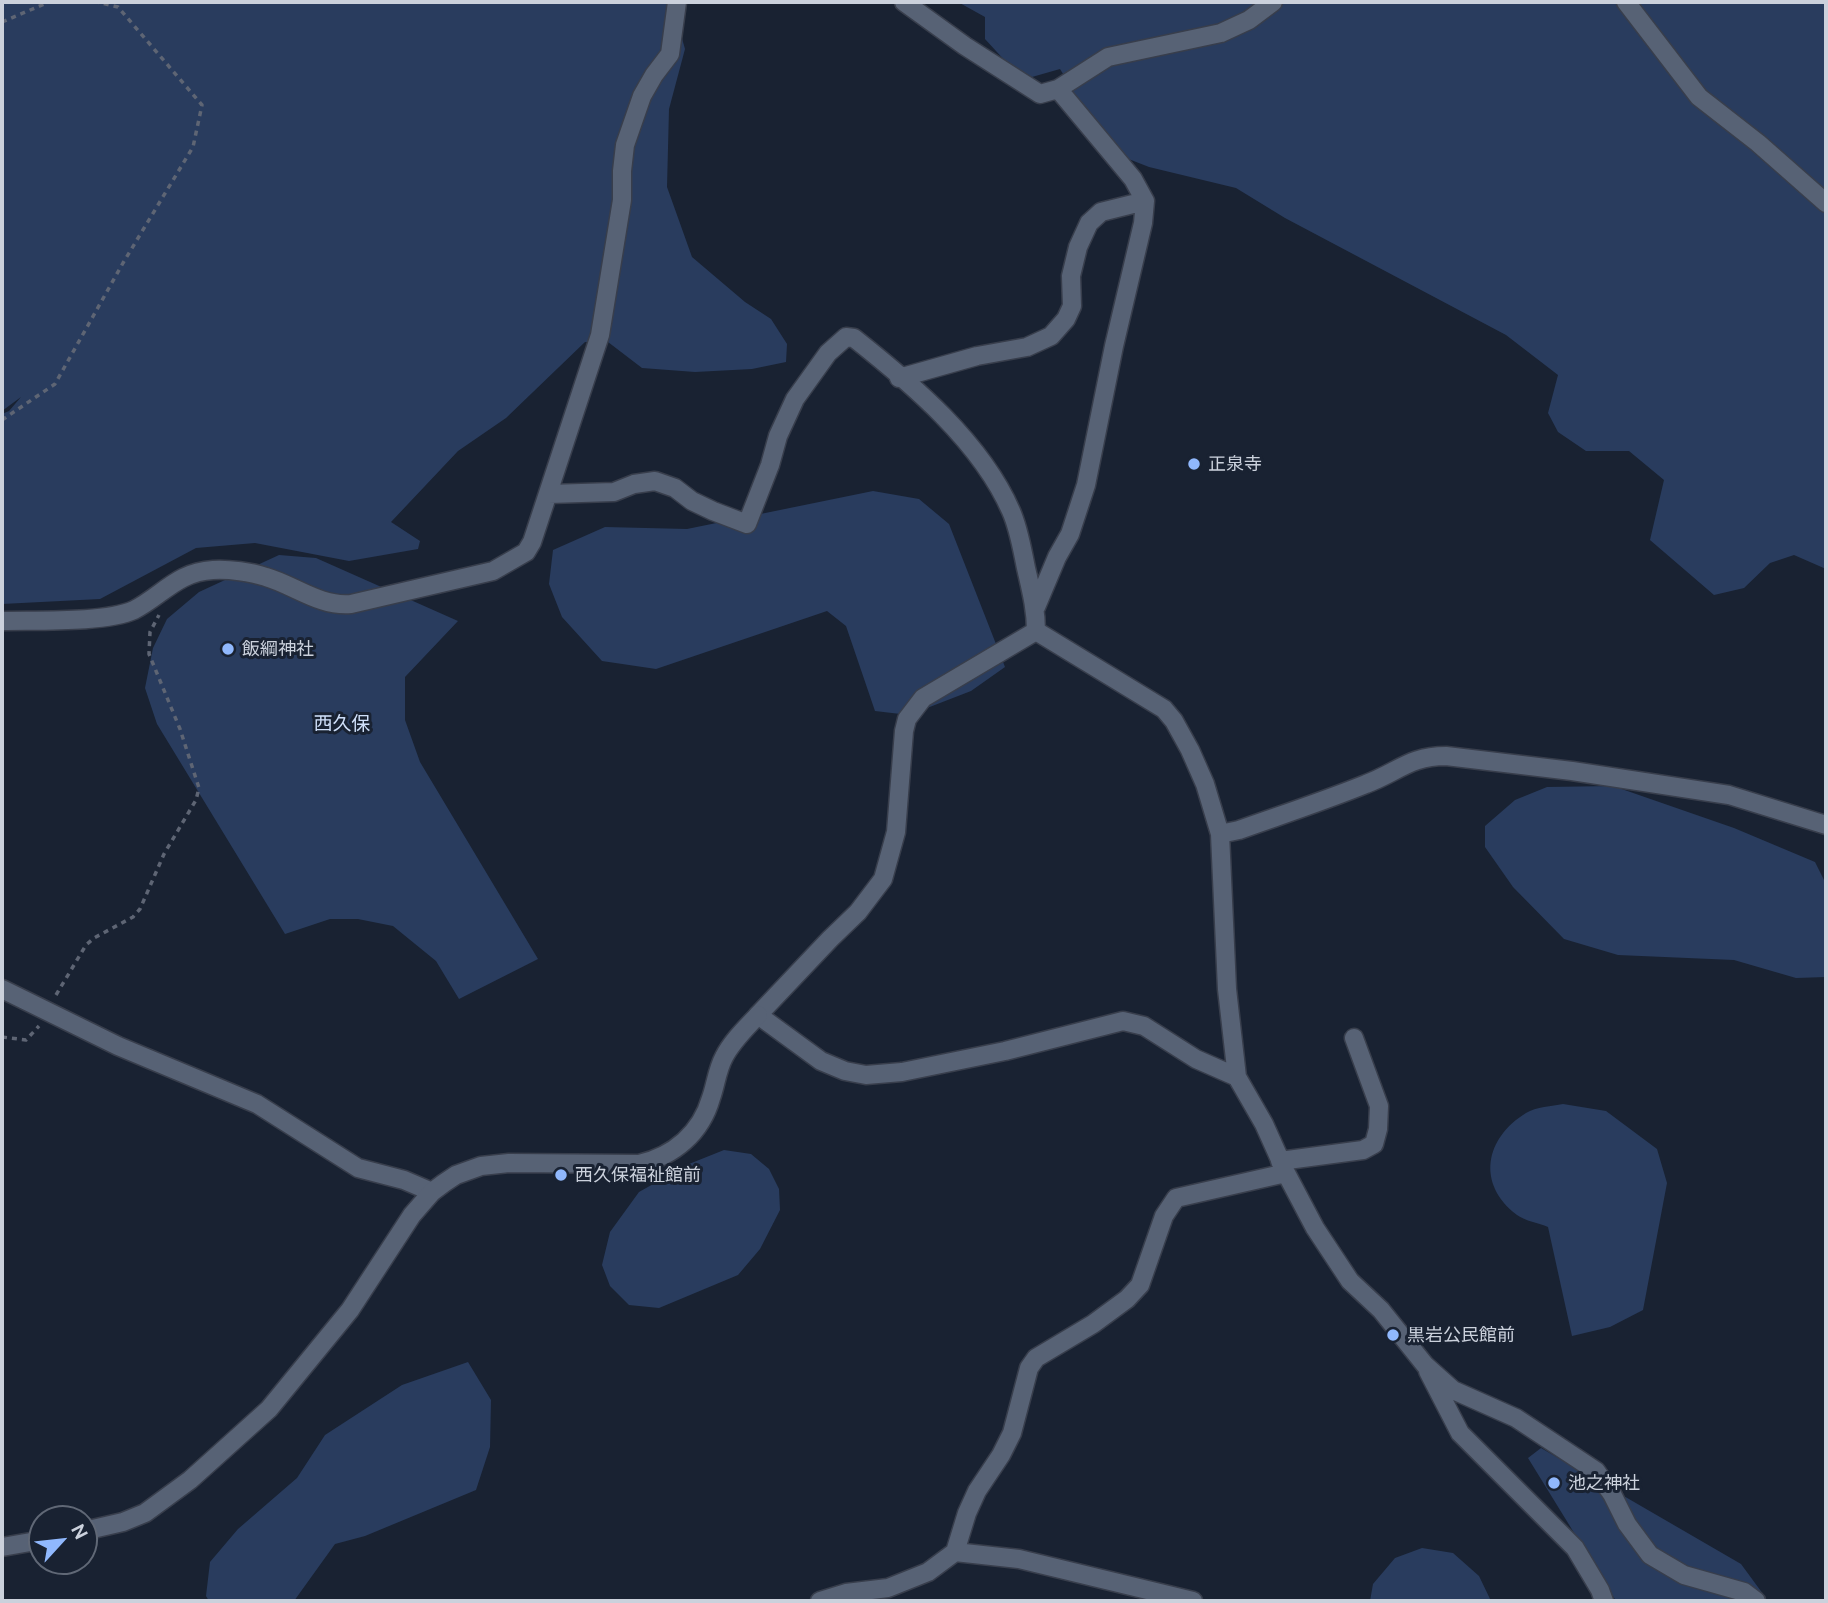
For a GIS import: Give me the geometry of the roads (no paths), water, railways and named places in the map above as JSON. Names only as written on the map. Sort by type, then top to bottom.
[{"type":"street","points":[[2,621],[112,617],[135,609],[188,575],[217,569],[265,576],[327,602],[351,604],[493,571],[526,552],[533,542],[600,335],[622,201],[625,145],[642,96],[670,54],[677,2]]},
{"type":"street","points":[[904,2],[965,46],[1040,94],[1058,89],[1108,57],[1221,33],[1249,20],[1273,2]]},
{"type":"street","points":[[1626,2],[1699,97],[1758,143],[1826,203]]},
{"type":"street","points":[[1036,607],[1070,534],[1086,485],[1114,346],[1143,223],[1145,201],[1133,179],[1058,89]]},
{"type":"street","points":[[900,378],[977,356],[1027,347],[1051,337],[1072,306],[1071,276],[1077,247],[1089,223],[1101,212],[1145,201]]},
{"type":"street","points":[[549,494],[614,492],[634,484],[655,481],[675,488],[692,501],[713,511],[747,524],[786,416],[795,399],[828,352],[846,337],[854,338],[925,399],[950,425],[993,479],[1016,525],[1036,607],[1036,631]]},
{"type":"street","points":[[1036,631],[1164,709],[1190,750],[1205,784],[1220,834],[1227,989],[1237,1077],[1264,1124],[1315,1228],[1350,1281],[1381,1310],[1425,1365],[1453,1390],[1516,1418],[1596,1471],[1627,1524],[1650,1555],[1684,1575],[1744,1592],[1756,1601]]},
{"type":"street","points":[[98,1528],[145,1513],[190,1480],[269,1409],[349,1310],[412,1215],[432,1192],[456,1175],[481,1166],[509,1163],[639,1164],[658,1160],[671,1153],[694,1132],[703,1120],[725,1055],[758,1015],[858,912],[883,878],[896,832],[904,731],[914,708],[935,689],[1036,631]]},
{"type":"street","points":[[1220,834],[1369,783],[1406,763],[1428,756],[1572,771],[1729,795],[1826,825]]},
{"type":"street","points":[[2,989],[118,1046],[257,1104],[358,1168],[404,1180],[432,1192]]},
{"type":"street","points":[[758,1015],[821,1061],[845,1071],[866,1075],[902,1072],[1005,1051],[1123,1021],[1144,1026],[1196,1059],[1237,1077]]},
{"type":"street","points":[[820,1601],[846,1593],[888,1588],[928,1572],[955,1552],[977,1491],[1012,1433],[1029,1368],[1036,1359],[1093,1324],[1127,1299],[1140,1285],[1169,1206],[1176,1198],[1283,1167],[1363,1150],[1374,1144],[1379,1106],[1354,1038]]},
{"type":"street","points":[[1425,1365],[1460,1433],[1575,1548],[1604,1601]]},
{"type":"street","points":[[2,1547],[28,1542]]},
{"type":"street","points":[[955,1552],[1019,1559],[1193,1601]]},
{"type":"place","name":"正泉寺","points":[[1194,464]]},
{"type":"place","name":"飯綱神社","points":[[228,649]]},
{"type":"place","name":"西久保福祉館前","points":[[561,1175]]},
{"type":"place","name":"黒岩公民館前","points":[[1393,1335]]},
{"type":"place","name":"池之神社","points":[[1554,1483]]},
{"type":"district","name":"西久保","points":[[342,724]]}]
